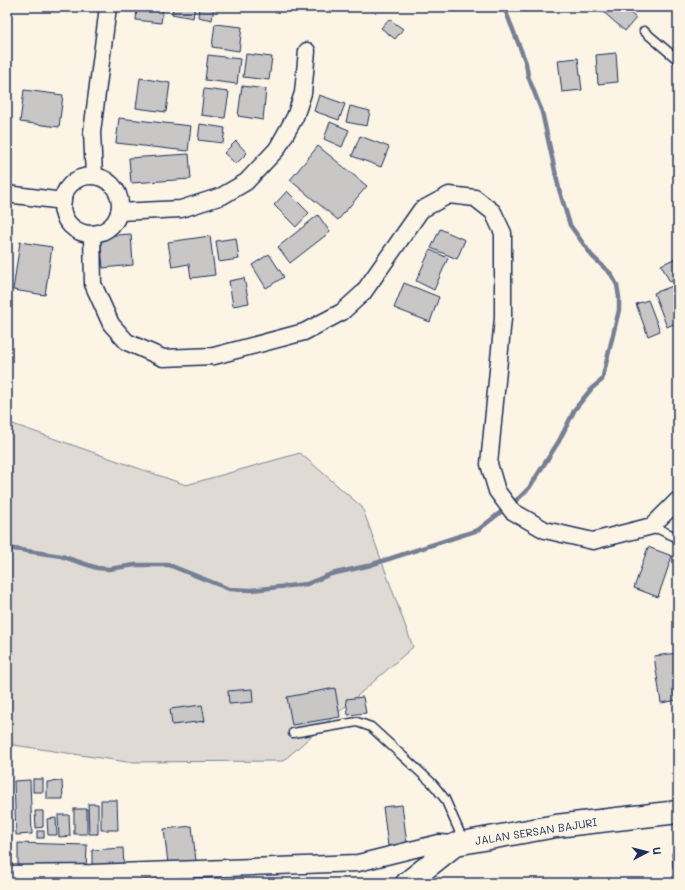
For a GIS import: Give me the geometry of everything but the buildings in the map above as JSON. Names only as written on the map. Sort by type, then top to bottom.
[{"type":"main road","name":"JALAN SERSAN BAJURI","points":[[407,883],[460,843],[556,826],[678,812]]},
{"type":"street","points":[[94,176],[92,132],[108,7]]},
{"type":"street","points":[[120,212],[181,209],[222,196],[246,182],[277,149],[295,117],[303,93],[307,51]]},
{"type":"street","points":[[94,176],[102,178],[114,188],[120,204],[120,212],[116,221],[101,233],[82,233],[73,228],[66,220],[63,211],[63,201],[66,191],[73,183],[83,178],[94,176]]},
{"type":"street","points":[[7,194],[63,201]]},
{"type":"street","points":[[92,234],[93,284],[111,324],[126,342],[163,358],[214,356],[304,332],[342,312],[363,293],[421,210],[449,195],[475,198],[493,212],[503,233],[503,318],[489,464],[498,491],[512,511],[545,530],[593,541],[652,526],[678,500]]},
{"type":"street","points":[[7,874],[91,873],[358,864],[439,843],[460,843]]},
{"type":"lane","points":[[644,31],[677,57]]},
{"type":"lane","points":[[652,526],[678,538]]},
{"type":"lane","points":[[293,733],[358,722],[372,727],[432,783],[445,798],[460,843]]},
{"type":"shaded area","points":[[7,422],[186,485],[300,453],[362,507],[413,647],[283,761],[127,762],[7,744]]},
{"type":"waterway","points":[[7,548],[61,556],[97,568],[109,569],[135,565],[169,565],[229,589],[251,590],[307,584],[331,574],[367,566],[478,530],[520,497],[529,488],[559,441],[575,409],[592,388],[602,380],[619,310],[619,297],[617,285],[611,274],[592,256],[570,225],[559,189],[542,112],[528,76],[526,63],[504,7]]}]
